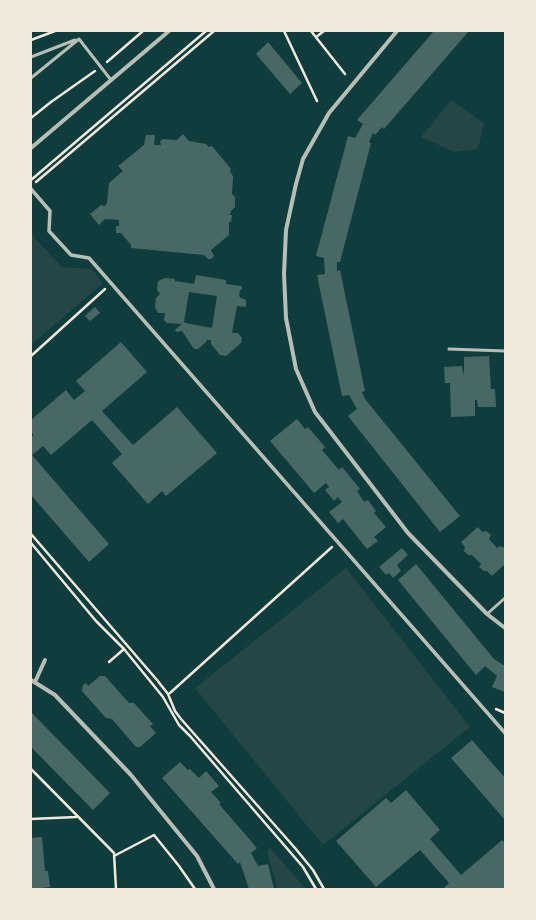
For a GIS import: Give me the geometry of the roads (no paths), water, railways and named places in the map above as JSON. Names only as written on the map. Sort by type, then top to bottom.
[{"type":"street","points":[[31,148],[169,31]]},
{"type":"street","points":[[397,31],[329,113],[303,160],[286,230],[284,274],[286,318],[296,369],[316,412],[408,532],[487,614],[505,628]]},
{"type":"street","points":[[31,187],[50,211],[49,231],[71,255],[90,258],[505,733]]},
{"type":"street","points":[[45,660],[33,681],[55,695],[131,775],[197,856],[214,889]]},
{"type":"lane","points":[[79,39],[111,80]]},
{"type":"lane","points":[[31,57],[79,39]]},
{"type":"lane","points":[[31,78],[79,39]]},
{"type":"lane","points":[[449,348],[505,351]]},
{"type":"lane","points":[[487,614],[505,598]]}]
